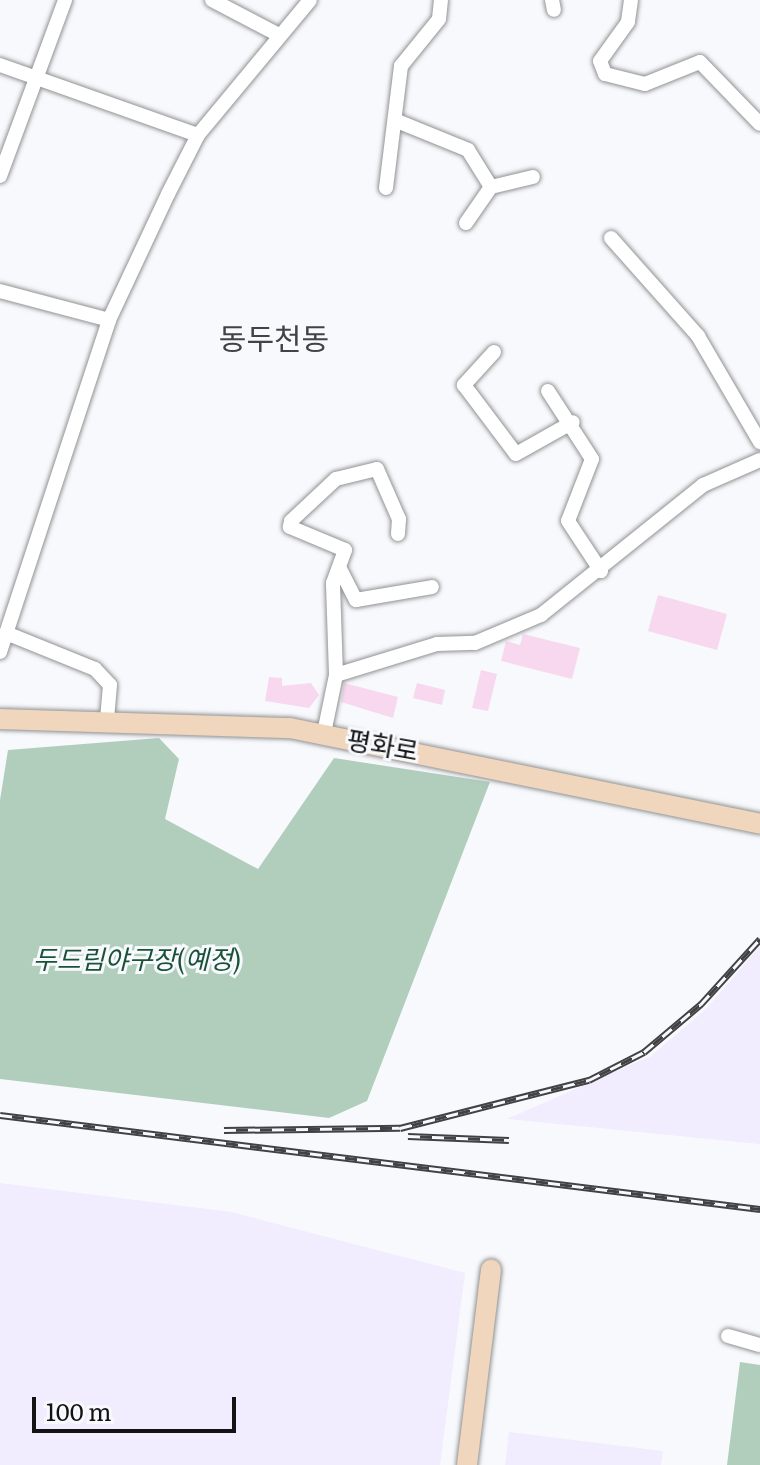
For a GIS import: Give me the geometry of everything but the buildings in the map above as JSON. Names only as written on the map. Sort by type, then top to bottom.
[{"type":"main road","name":"평화로","points":[[0,719],[244,722],[324,733],[760,824]]},
{"type":"main road","points":[[467,1465],[491,1269]]},
{"type":"street","points":[[0,176],[65,0]]},
{"type":"street","points":[[212,0],[279,35]]},
{"type":"street","points":[[0,652],[6,633],[7,606],[109,320],[198,135],[310,0]]},
{"type":"street","points":[[386,188],[397,121],[401,66],[439,19],[441,0]]},
{"type":"street","points":[[631,0],[628,22],[600,61],[605,74],[645,84],[700,62],[760,124]]},
{"type":"street","points":[[0,65],[198,135]]},
{"type":"street","points":[[397,121],[468,150],[491,187]]},
{"type":"street","points":[[466,223],[491,187],[533,177]]},
{"type":"street","points":[[611,238],[698,336],[760,442]]},
{"type":"street","points":[[0,291],[109,320]]},
{"type":"street","points":[[494,352],[464,385],[516,454],[573,422]]},
{"type":"street","points":[[548,391],[573,422],[592,459],[568,521],[601,571]]},
{"type":"street","points":[[336,675],[437,644],[475,643],[541,615],[601,571],[703,485],[760,460]]},
{"type":"street","points":[[324,733],[336,675],[333,583],[345,550],[290,527],[303,504],[336,479],[377,469],[399,519],[398,534]]},
{"type":"street","points":[[340,569],[356,600],[432,587]]},
{"type":"street","points":[[6,633],[95,669],[110,685],[107,720]]},
{"type":"street","points":[[728,1336],[760,1345]]},
{"type":"shaded area","points":[[760,946],[760,1144],[507,1119],[651,1056],[706,1009]]},
{"type":"shaded area","points":[[0,1183],[231,1212],[465,1273],[440,1465],[0,1465]]},
{"type":"shaded area","points":[[509,1432],[663,1451],[661,1465],[505,1465]]},
{"type":"green space","name":"두드림야구장(예정)","points":[[159,738],[179,759],[165,819],[258,869],[334,758],[490,782],[367,1101],[329,1118],[0,1079],[0,800],[8,750]]},
{"type":"green space","points":[[740,1362],[760,1365],[760,1465],[727,1465]]},
{"type":"railway","points":[[224,1130],[400,1128],[589,1080],[644,1052],[701,1004],[760,939]]},
{"type":"railway","points":[[0,1115],[760,1209]]},
{"type":"railway","points":[[408,1136],[509,1140]]},
{"type":"district","name":"동두천동","points":[[274,337]]}]
